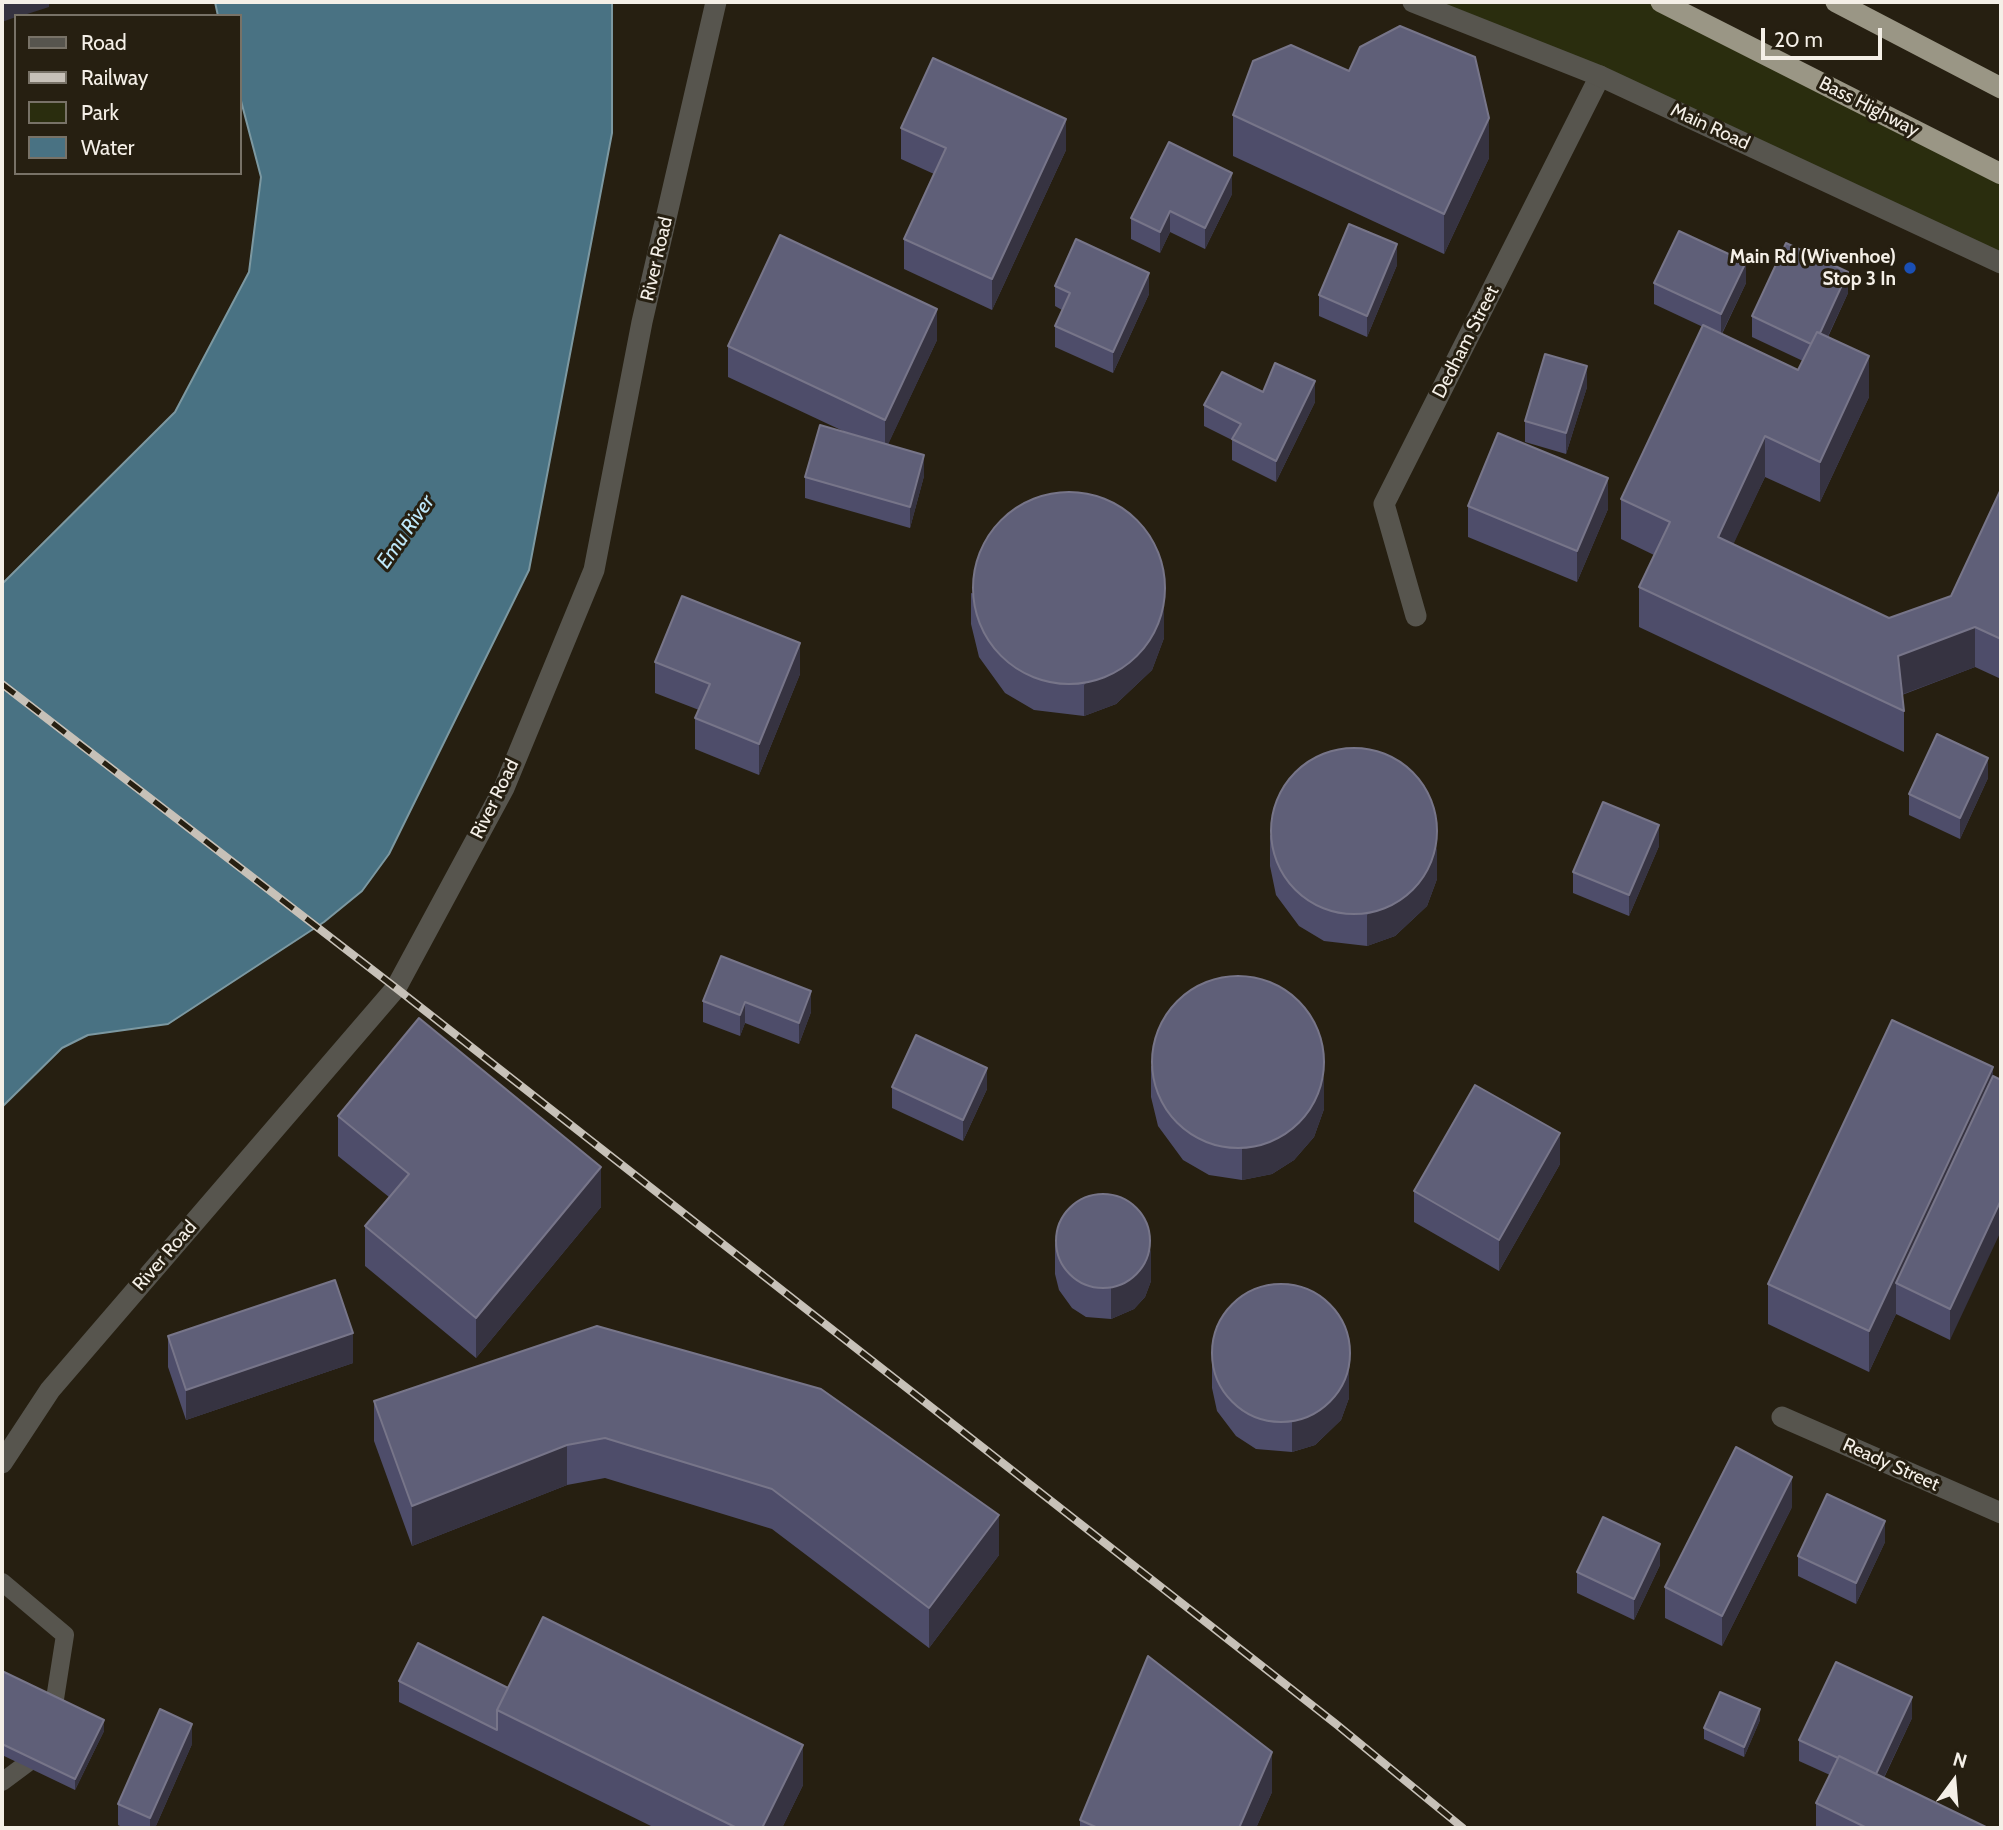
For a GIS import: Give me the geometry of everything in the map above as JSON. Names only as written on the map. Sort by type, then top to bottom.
[{"type":"highway","name":"Bass Highway","points":[[1661,2],[2001,174]]},
{"type":"highway","points":[[1836,2],[2001,88]]},
{"type":"street","name":"River Road","points":[[2,1463],[50,1390],[396,988],[504,788],[594,570],[642,322],[716,2]]},
{"type":"street","name":"Main Road","points":[[1413,2],[1601,76],[2001,263]]},
{"type":"street","name":"Dedham Street","points":[[1416,616],[1384,504],[1601,76]]},
{"type":"street","name":"Ready Street","points":[[1782,1417],[2001,1513]]},
{"type":"lane","points":[[2,1582],[65,1635],[48,1748],[2,1782]]},
{"type":"green space","points":[[1413,2],[1661,2],[2001,174],[2001,263]]},
{"type":"water","name":"Emu River","points":[[215,2],[612,2],[612,133],[529,570],[389,854],[362,891],[324,922],[168,1024],[88,1035],[62,1048],[2,1107],[2,584],[175,412],[249,272],[261,177],[242,105],[242,14],[218,14]]},
{"type":"building","points":[[1400,26],[1475,57],[1489,118],[1444,214],[1233,115],[1253,61],[1291,45],[1349,71],[1360,47]]},
{"type":"building","points":[[933,58],[1066,119],[992,279],[904,239],[946,148],[901,128]]},
{"type":"building","points":[[1169,142],[1232,173],[1205,228],[1170,211],[1160,232],[1131,218]]},
{"type":"building","points":[[1349,224],[1397,244],[1367,316],[1319,295]]},
{"type":"building","points":[[1679,231],[1746,262],[1721,314],[1654,283]]},
{"type":"building","points":[[780,235],[937,309],[885,420],[728,346]]},
{"type":"building","points":[[1076,239],[1149,273],[1113,352],[1055,326],[1070,293],[1055,286]]},
{"type":"building","points":[[1786,243],[1848,272],[1820,333],[1817,332],[1811,344],[1752,316]]},
{"type":"building","points":[[1703,325],[1798,370],[1817,332],[1869,356],[1820,462],[1765,436],[1718,537],[1889,618],[1951,596],[2001,489],[2001,639],[1975,627],[1898,656],[1904,711],[1639,587],[1670,522],[1621,499]]},
{"type":"building","points":[[1545,354],[1587,366],[1566,433],[1525,421]]},
{"type":"building","points":[[1275,363],[1315,381],[1276,461],[1232,439],[1241,424],[1204,405],[1222,372],[1263,392]]},
{"type":"building","points":[[820,425],[924,455],[910,507],[805,477]]},
{"type":"building","points":[[1498,433],[1608,478],[1577,551],[1468,506]]},
{"type":"building","points":[[1069,492],[1106,499],[1137,520],[1158,551],[1165,588],[1158,625],[1137,656],[1106,677],[1069,684],[1032,677],[1001,656],[980,625],[973,588],[980,551],[1001,520],[1032,499]]},
{"type":"building","points":[[682,596],[800,643],[759,744],[695,718],[710,684],[655,662]]},
{"type":"building","points":[[1937,734],[1988,758],[1960,818],[1909,794]]},
{"type":"building","points":[[1354,748],[1386,754],[1413,772],[1431,799],[1437,831],[1431,863],[1413,890],[1386,908],[1354,914],[1322,908],[1295,890],[1277,863],[1271,831],[1277,799],[1295,772],[1322,754]]},
{"type":"building","points":[[1603,802],[1659,825],[1629,895],[1573,872]]},
{"type":"building","points":[[721,956],[811,991],[799,1023],[745,1002],[740,1015],[703,1001]]},
{"type":"building","points":[[1238,976],[1271,983],[1286,990],[1299,1001],[1310,1014],[1317,1029],[1324,1062],[1317,1095],[1310,1110],[1299,1123],[1286,1134],[1271,1141],[1238,1148],[1205,1141],[1190,1134],[1177,1123],[1166,1110],[1159,1095],[1152,1062],[1159,1029],[1166,1014],[1177,1001],[1190,990],[1205,983]]},
{"type":"building","points":[[419,1018],[601,1167],[476,1318],[365,1226],[409,1174],[338,1116]]},
{"type":"building","points":[[1892,1020],[1993,1067],[1869,1331],[1768,1284]]},
{"type":"building","points":[[916,1035],[987,1068],[963,1120],[892,1087]]},
{"type":"building","points":[[1993,1076],[2001,1080],[2001,1200],[1950,1309],[1896,1283]]},
{"type":"building","points":[[1475,1085],[1560,1133],[1499,1240],[1414,1191]]},
{"type":"building","points":[[1103,1194],[1121,1197],[1136,1208],[1147,1223],[1150,1241],[1147,1259],[1136,1274],[1121,1285],[1103,1288],[1085,1285],[1070,1274],[1059,1259],[1056,1241],[1059,1223],[1070,1208],[1085,1197]]},
{"type":"building","points":[[335,1280],[353,1333],[186,1390],[168,1336]]},
{"type":"building","points":[[1281,1284],[1307,1290],[1329,1305],[1344,1327],[1350,1353],[1344,1379],[1329,1401],[1307,1416],[1281,1422],[1255,1416],[1233,1401],[1218,1379],[1212,1353],[1218,1327],[1233,1305],[1255,1290]]},
{"type":"building","points":[[597,1326],[821,1389],[999,1515],[929,1608],[772,1489],[605,1438],[567,1445],[412,1506],[374,1401]]},
{"type":"building","points":[[1736,1447],[1792,1477],[1722,1616],[1665,1587]]},
{"type":"building","points":[[1827,1494],[1885,1521],[1856,1583],[1798,1556]]},
{"type":"building","points":[[1603,1517],[1660,1544],[1634,1599],[1577,1572]]},
{"type":"building","points":[[543,1617],[803,1745],[762,1828],[737,1828],[497,1710]]},
{"type":"building","points":[[418,1643],[508,1688],[497,1710],[497,1730],[399,1681]]},
{"type":"building","points":[[1148,1656],[1272,1752],[1239,1828],[1098,1828],[1080,1820]]},
{"type":"building","points":[[1836,1662],[1912,1697],[1876,1774],[1799,1740]]},
{"type":"building","points":[[2,1671],[104,1720],[75,1779],[2,1744]]},
{"type":"building","points":[[1720,1692],[1760,1709],[1744,1747],[1704,1728]]},
{"type":"building","points":[[160,1709],[192,1724],[150,1818],[118,1804]]},
{"type":"building","points":[[1839,1756],[1988,1828],[1867,1828],[1816,1803]]},
{"type":"railway","points":[[2,684],[396,988],[1336,1724],[1463,1828]]},
{"type":"place","name":"Main Rd (Wivenhoe) Stop 3 In","points":[[1910,268]]}]
